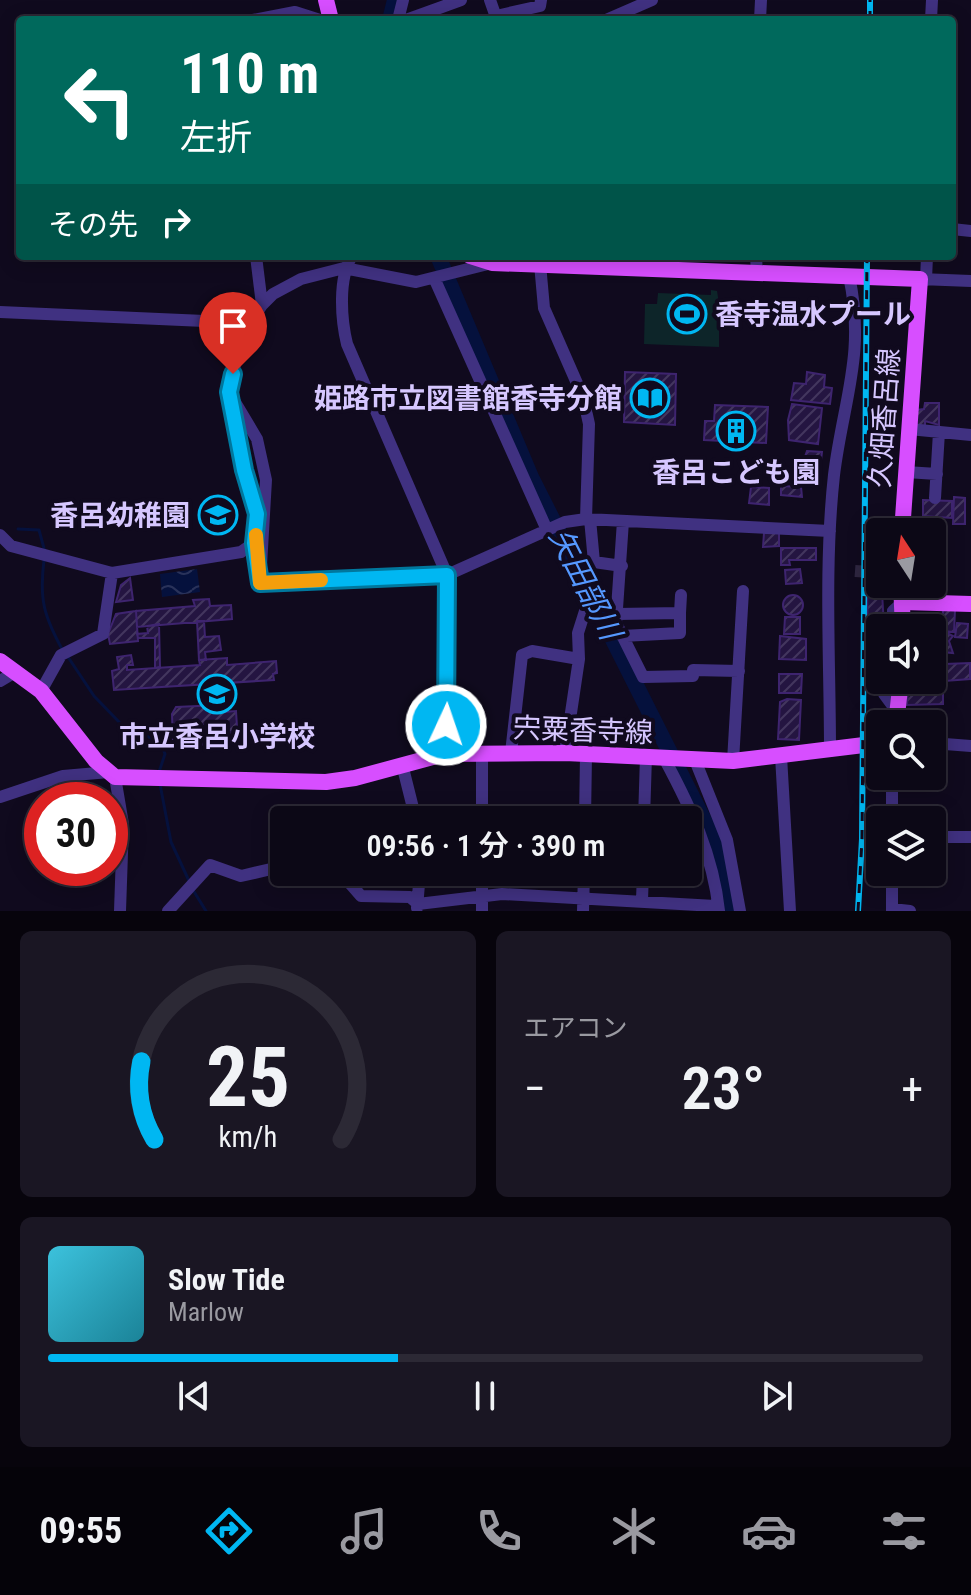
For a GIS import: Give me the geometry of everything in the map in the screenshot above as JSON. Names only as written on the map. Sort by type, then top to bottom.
[{"type":"main road","points":[[483,260],[492,263],[923,280]]},
{"type":"main road","name":"久畑香呂線","points":[[903,518],[923,280]]},
{"type":"main road","points":[[903,598],[903,614]]},
{"type":"main road","points":[[903,602],[971,604]]},
{"type":"main road","points":[[0,661],[41,691],[112,775]]},
{"type":"main road","name":"宍粟香寺線","points":[[112,775],[326,782],[355,778],[444,754],[565,753],[733,761],[866,745]]},
{"type":"street","points":[[417,16],[461,0]]},
{"type":"street","points":[[504,16],[540,6],[541,0]]},
{"type":"street","points":[[619,6],[652,0]]},
{"type":"street","points":[[274,16],[295,12],[308,16]]},
{"type":"street","points":[[256,260],[262,305]]},
{"type":"street","points":[[349,260],[344,268],[347,344],[447,575],[448,668],[444,754]]},
{"type":"street","points":[[756,260],[757,274]]},
{"type":"street","points":[[926,260],[923,280],[971,281]]},
{"type":"street","points":[[260,583],[254,543],[256,504],[244,470],[229,392],[250,323],[262,305],[273,294],[301,279],[344,268],[396,281],[435,280],[492,263]]},
{"type":"street","points":[[540,264],[544,308],[583,397],[589,424],[588,519],[594,562],[622,566]]},
{"type":"street","points":[[830,751],[830,531],[834,475],[856,361],[856,324],[849,276]]},
{"type":"street","points":[[435,280],[547,530]]},
{"type":"street","points":[[0,312],[250,323]]},
{"type":"street","points":[[229,392],[257,439],[266,480],[260,583]]},
{"type":"street","points":[[909,429],[971,435]]},
{"type":"street","points":[[935,498],[939,432]]},
{"type":"street","points":[[906,472],[937,474]]},
{"type":"street","points":[[260,583],[447,575],[565,522],[588,519],[830,531]]},
{"type":"street","points":[[623,521],[616,623],[643,677],[693,676],[693,670],[739,671]]},
{"type":"street","points":[[0,535],[11,546],[112,573],[241,552],[254,543]]},
{"type":"street","points":[[41,691],[66,654],[103,634],[112,573]]},
{"type":"street","points":[[733,761],[743,591]]},
{"type":"street","points":[[622,636],[680,633],[681,595]]},
{"type":"street","points":[[893,614],[903,602]]},
{"type":"street","points":[[565,753],[579,659],[578,633],[585,611]]},
{"type":"street","points":[[617,614],[680,613]]},
{"type":"street","points":[[511,753],[522,655],[532,651],[579,659]]},
{"type":"street","points":[[0,681],[15,672]]},
{"type":"street","points":[[946,744],[971,746]]},
{"type":"street","points":[[482,754],[482,806]]},
{"type":"street","points":[[585,806],[586,755]]},
{"type":"street","points":[[644,806],[646,756]]},
{"type":"street","points":[[781,756],[790,911]]},
{"type":"street","points":[[418,907],[482,904],[502,894],[642,900],[717,909],[709,857],[695,815],[664,758]]},
{"type":"street","points":[[691,760],[727,840],[740,911]]},
{"type":"street","points":[[402,764],[412,806]]},
{"type":"street","points":[[0,797],[63,776],[112,775],[123,824],[120,911]]},
{"type":"street","points":[[946,837],[971,837]]},
{"type":"street","points":[[168,911],[210,865],[241,876],[270,869]]},
{"type":"street","points":[[352,886],[361,896],[410,897],[418,907]]},
{"type":"street","points":[[418,907],[419,886]]},
{"type":"street","points":[[583,886],[583,911]]},
{"type":"street","points":[[642,886],[642,900]]},
{"type":"street","points":[[892,886],[892,910],[910,911]]},
{"type":"green space","name":"香寺温水プール","points":[[711,290],[717,291],[720,309],[730,310],[730,319],[719,320],[719,347],[644,344],[645,304],[657,304],[658,293],[711,295]]},
{"type":"water","points":[[197,569],[200,592],[162,597],[160,574]]},
{"type":"building","name":"姫路市立図書館香寺分館","points":[[625,372],[676,374],[675,425],[624,422]]},
{"type":"building","points":[[807,372],[825,375],[824,387],[832,388],[830,404],[791,400],[794,383],[806,384]]},
{"type":"building","points":[[925,403],[939,403],[939,425],[925,421],[925,428],[915,426],[917,410],[924,409]]},
{"type":"building","points":[[792,404],[822,408],[818,444],[789,440],[788,420]]},
{"type":"building","name":"香呂こども園","points":[[715,405],[768,407],[766,443],[704,440],[705,421],[714,421]]},
{"type":"building","points":[[807,451],[822,452],[820,468],[802,465]]},
{"type":"building","points":[[781,486],[801,487],[802,497],[781,495]]},
{"type":"building","points":[[751,487],[769,488],[769,505],[749,503]]},
{"type":"building","points":[[954,497],[965,498],[965,524],[953,524]]},
{"type":"building","points":[[923,500],[952,501],[952,518],[923,516]]},
{"type":"building","points":[[764,533],[779,533],[779,546],[763,547]]},
{"type":"building","points":[[781,548],[816,548],[816,560],[789,560],[790,565],[781,565]]},
{"type":"building","points":[[800,569],[802,583],[786,584],[785,570]]},
{"type":"building","points":[[130,578],[133,600],[116,602],[121,585]]},
{"type":"building","points":[[789,595],[797,595],[803,605],[797,615],[789,615],[783,609],[783,601]]},
{"type":"building","points":[[867,598],[882,598],[883,614],[868,614]]},
{"type":"building","points":[[209,599],[210,606],[231,605],[232,619],[137,627],[136,611],[195,606],[193,600]]},
{"type":"building","points":[[943,610],[955,610],[954,632],[946,631],[946,614],[943,614]]},
{"type":"building","points":[[136,611],[138,641],[110,644],[108,634],[116,614]]},
{"type":"building","points":[[785,617],[800,617],[800,634],[784,634]]},
{"type":"building","points":[[197,621],[204,621],[205,637],[219,636],[221,650],[205,652],[206,660],[199,660]]},
{"type":"building","points":[[957,623],[968,624],[967,638],[955,637]]},
{"type":"building","points":[[159,624],[160,667],[155,668],[155,638],[138,638],[137,634],[148,633],[147,626]]},
{"type":"building","points":[[946,633],[953,636],[949,641],[953,653],[946,652]]},
{"type":"building","points":[[780,636],[806,639],[806,660],[779,659]]},
{"type":"building","points":[[131,655],[133,665],[127,665],[127,670],[200,665],[199,660],[227,658],[227,665],[276,661],[277,673],[273,674],[274,680],[114,690],[112,671],[119,669],[117,657]]},
{"type":"building","points":[[970,663],[970,679],[946,681],[946,664]]},
{"type":"building","points":[[779,674],[802,674],[801,693],[779,693]]},
{"type":"building","points":[[908,694],[943,694],[943,704],[907,705]]},
{"type":"building","points":[[801,700],[799,740],[778,739],[780,702]]},
{"type":"building","points":[[220,705],[224,712],[236,711],[238,743],[173,746],[172,714],[176,707]]},
{"type":"waterway","name":"矢田部川","points":[[391,16],[395,0]]},
{"type":"waterway","name":"矢田部川","points":[[440,260],[531,477],[718,848],[728,911]]},
{"type":"waterway","points":[[18,529],[39,530],[45,552]]},
{"type":"waterway","points":[[44,560],[44,607],[63,651]]},
{"type":"waterway","points":[[68,657],[94,696],[120,723],[161,743],[165,754],[159,772]]},
{"type":"waterway","points":[[160,784],[171,842],[190,883]]},
{"type":"waterway","points":[[193,890],[206,911]]},
{"type":"tunnel","points":[[855,571],[866,572]]},
{"type":"railway","points":[[870,0],[870,16]]},
{"type":"railway","points":[[858,911],[862,839],[867,260]]},
{"type":"slow traffic","points":[[256,535],[254,543],[260,583],[321,580]]},
{"type":"place","name":"香寺温水プール","points":[[687,314]]},
{"type":"place","name":"姫路市立図書館香寺分館","points":[[650,398]]},
{"type":"place","name":"香呂こども園","points":[[736,431]]},
{"type":"place","name":"香呂幼稚園","points":[[218,515]]},
{"type":"place","name":"市立香呂小学校","points":[[217,694]]},
{"type":"route","points":[[233,374],[229,392],[244,470],[254,495],[257,528],[254,543],[260,583],[447,575],[446,725]]}]
